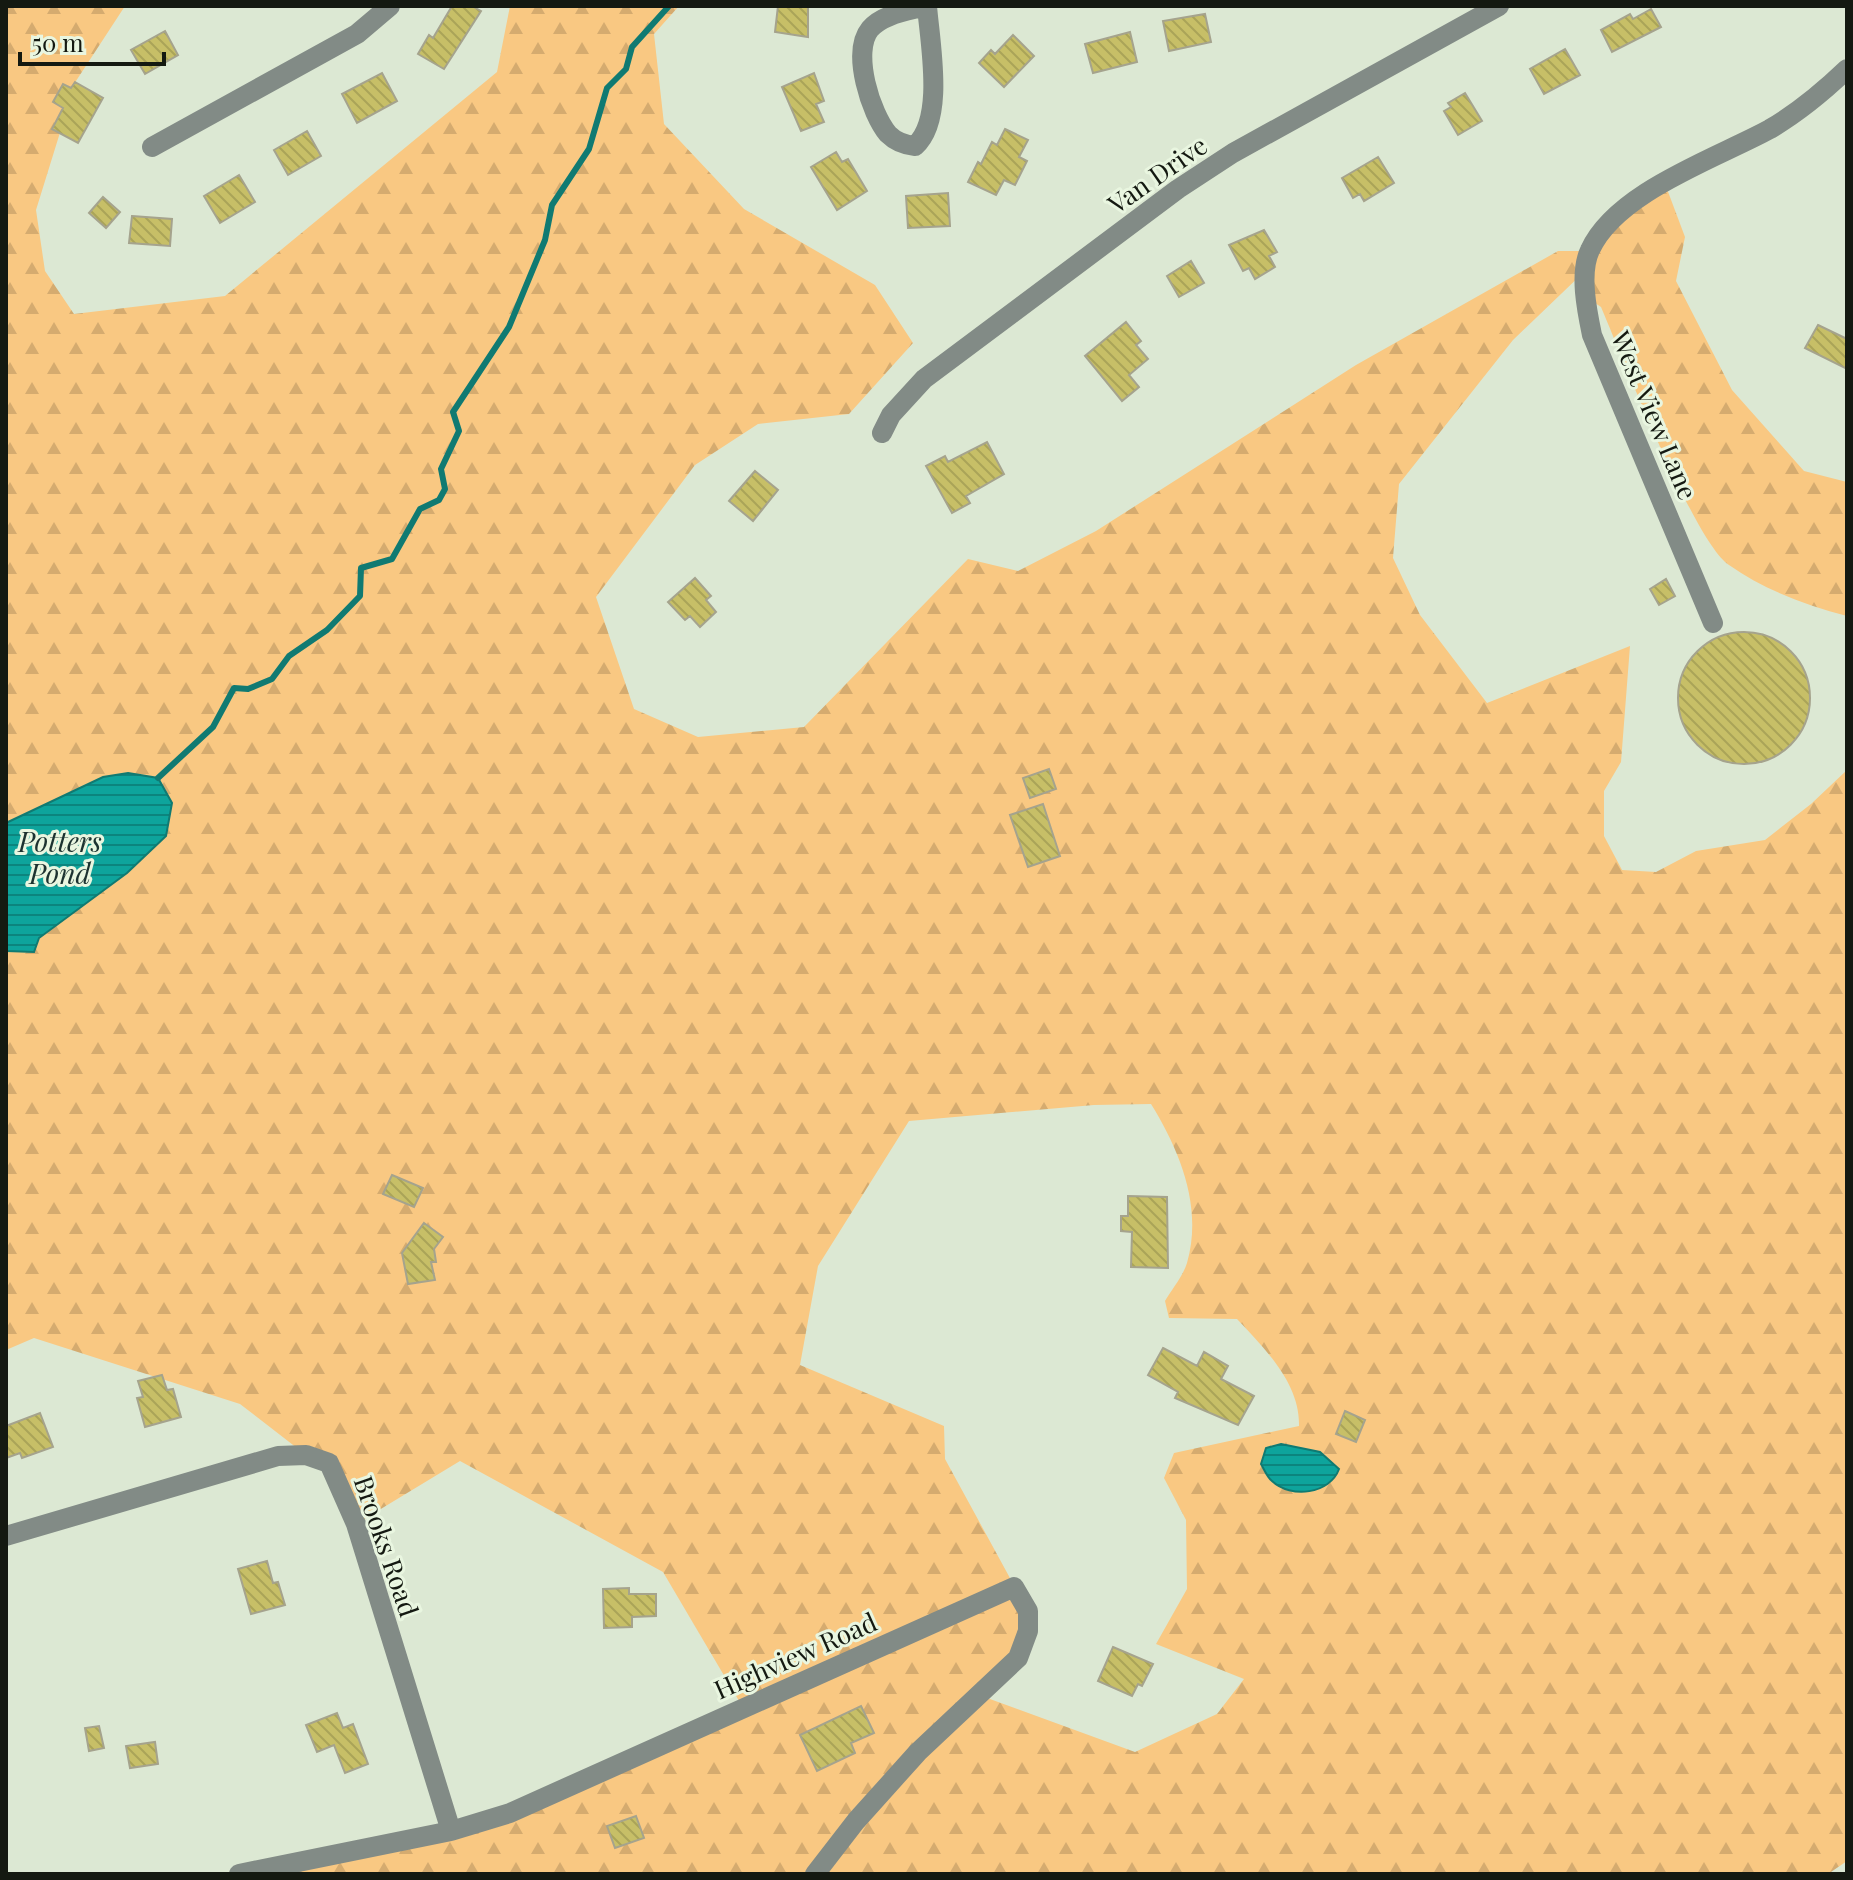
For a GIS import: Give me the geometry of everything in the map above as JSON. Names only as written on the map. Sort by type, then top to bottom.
[{"type":"street","points":[[152,147],[357,34],[390,6]]},
{"type":"street","points":[[927,6],[933,106],[924,138],[915,146],[901,144],[887,132],[861,62],[867,32],[877,22],[927,6]]},
{"type":"street","name":"Van Drive","points":[[882,433],[891,415],[924,379],[1178,189],[1233,153],[1499,6]]},
{"type":"street","name":"West View Lane","points":[[1713,623],[1592,335],[1586,297],[1588,252],[1601,232],[1630,205],[1664,181],[1805,107],[1847,69]]},
{"type":"street","name":"Brooks Road","points":[[6,1536],[278,1456],[306,1455],[329,1463],[356,1524],[451,1831]]},
{"type":"street","name":"Highview Road","points":[[239,1874],[451,1831],[559,1793],[680,1735],[1014,1587],[1028,1611],[1028,1631],[1018,1658],[918,1752],[856,1821],[815,1874]]},
{"type":"green space","points":[[6,6],[125,6],[76,81],[36,210],[45,271],[74,314],[225,296],[497,72],[510,6],[679,6],[654,34],[664,124],[744,209],[875,285],[913,343],[849,414],[758,424],[695,465],[596,597],[634,709],[698,737],[804,727],[968,559],[1018,571],[1096,531],[1356,365],[1558,251],[1588,251],[1664,181],[1685,237],[1676,281],[1732,390],[1804,471],[1847,482],[1847,616],[1786,596],[1729,565],[1714,549],[1679,486],[1601,307],[1586,297],[1586,270],[1513,340],[1399,484],[1393,558],[1420,615],[1487,703],[1630,646],[1621,762],[1604,791],[1604,836],[1622,870],[1656,872],[1696,851],[1765,840],[1811,804],[1847,770],[1847,1861],[1828,1874],[239,1874],[451,1831],[742,1706],[663,1572],[460,1461],[356,1524],[341,1487],[306,1455],[240,1404],[34,1338],[6,1350]],"holes":[[[1151,1104],[1179,1160],[1186,1180],[1192,1221],[1187,1263],[1165,1301],[1169,1318],[1237,1319],[1287,1381],[1294,1395],[1299,1426],[1174,1453],[1164,1478],[1186,1520],[1187,1589],[1156,1644],[1244,1679],[1217,1714],[1135,1752],[979,1695],[1028,1631],[1028,1611],[945,1459],[944,1426],[800,1365],[818,1266],[909,1121],[1094,1105]]]},
{"type":"water","name":"Potters Pond","points":[[128,773],[158,778],[172,803],[166,836],[127,873],[39,938],[34,952],[7,951],[6,823],[103,777]]},
{"type":"water","points":[[1281,1444],[1320,1452],[1339,1469],[1319,1489],[1299,1492],[1280,1487],[1270,1479],[1261,1464],[1266,1448]]},
{"type":"building","points":[[452,6],[472,6],[481,11],[444,69],[418,54],[429,35],[433,38]]},
{"type":"building","points":[[778,6],[808,6],[808,37],[775,32]]},
{"type":"building","points":[[1651,9],[1661,27],[1612,52],[1601,30],[1630,14],[1633,19]]},
{"type":"building","points":[[1205,14],[1211,42],[1169,51],[1163,21]]},
{"type":"building","points":[[165,31],[178,55],[145,74],[131,50]]},
{"type":"building","points":[[1130,32],[1137,62],[1093,73],[1085,44]]},
{"type":"building","points":[[1013,35],[1034,56],[1004,87],[979,63],[991,50],[995,54]]},
{"type":"building","points":[[1565,49],[1580,75],[1544,94],[1530,69]]},
{"type":"building","points":[[382,73],[397,101],[357,123],[342,94]]},
{"type":"building","points":[[814,73],[824,101],[816,104],[824,122],[801,131],[782,87]]},
{"type":"building","points":[[75,82],[103,98],[78,143],[52,129],[63,108],[53,102],[63,84],[71,88]]},
{"type":"building","points":[[1465,93],[1482,121],[1458,135],[1444,111],[1451,107],[1448,103]]},
{"type":"building","points":[[1005,129],[1028,140],[1019,157],[1027,161],[1015,185],[1004,180],[996,195],[968,182],[978,162],[981,164],[992,142],[997,145]]},
{"type":"building","points":[[307,131],[321,156],[288,175],[274,150]]},
{"type":"building","points":[[836,152],[842,162],[848,159],[867,191],[837,210],[811,167]]},
{"type":"building","points":[[1378,157],[1394,183],[1364,201],[1360,194],[1353,198],[1342,178]]},
{"type":"building","points":[[239,175],[255,202],[220,223],[204,196]]},
{"type":"building","points":[[948,193],[950,226],[908,228],[906,196]]},
{"type":"building","points":[[103,197],[120,212],[106,228],[89,213]]},
{"type":"building","points":[[132,216],[172,219],[170,246],[129,243]]},
{"type":"building","points":[[1264,230],[1277,252],[1269,256],[1275,267],[1255,279],[1249,268],[1243,271],[1229,245]]},
{"type":"building","points":[[1191,261],[1204,283],[1179,297],[1167,276]]},
{"type":"building","points":[[1126,322],[1141,341],[1136,345],[1148,359],[1129,375],[1139,387],[1122,401],[1085,356]]},
{"type":"building","points":[[1818,325],[1847,339],[1847,369],[1805,348]]},
{"type":"building","points":[[987,442],[1004,474],[966,496],[970,503],[952,513],[926,466],[945,456],[948,462]]},
{"type":"building","points":[[755,471],[778,490],[753,521],[729,501]]},
{"type":"building","points":[[695,578],[711,596],[706,600],[716,612],[700,627],[690,616],[685,620],[668,602]]},
{"type":"building","points":[[1666,579],[1675,596],[1659,605],[1650,589]]},
{"type":"building","points":[[1744,632],[1769,637],[1791,651],[1805,673],[1810,698],[1805,723],[1791,745],[1769,759],[1744,764],[1719,759],[1697,745],[1683,723],[1678,698],[1683,673],[1697,651],[1719,637]]},
{"type":"building","points":[[1049,769],[1056,789],[1030,798],[1023,778]]},
{"type":"building","points":[[1043,804],[1060,856],[1028,867],[1010,815]]},
{"type":"building","points":[[392,1175],[423,1188],[414,1207],[383,1194]]},
{"type":"building","points":[[1128,1196],[1167,1197],[1168,1268],[1131,1267],[1132,1232],[1121,1231],[1121,1216],[1128,1216]]},
{"type":"building","points":[[424,1223],[443,1237],[434,1249],[436,1262],[431,1262],[435,1280],[408,1284],[402,1253]]},
{"type":"building","points":[[1163,1348],[1197,1366],[1204,1352],[1228,1366],[1221,1379],[1254,1396],[1238,1425],[1175,1398],[1178,1392],[1148,1375]]},
{"type":"building","points":[[162,1375],[167,1390],[173,1389],[181,1417],[145,1427],[137,1398],[143,1397],[138,1381]]},
{"type":"building","points":[[1345,1411],[1365,1420],[1356,1442],[1336,1434]]},
{"type":"building","points":[[40,1413],[53,1447],[22,1458],[20,1453],[6,1458],[6,1426]]},
{"type":"building","points":[[267,1561],[273,1583],[278,1582],[285,1605],[251,1614],[238,1569]]},
{"type":"building","points":[[629,1588],[629,1594],[656,1594],[656,1616],[632,1617],[632,1627],[604,1628],[603,1589]]},
{"type":"building","points":[[1113,1647],[1153,1664],[1142,1686],[1138,1684],[1132,1696],[1098,1681]]},
{"type":"building","points":[[861,1706],[874,1733],[851,1743],[855,1753],[817,1771],[800,1735]]},
{"type":"building","points":[[337,1713],[343,1728],[353,1724],[368,1764],[345,1773],[334,1745],[317,1752],[306,1725]]},
{"type":"building","points":[[99,1726],[104,1748],[89,1751],[85,1728]]},
{"type":"building","points":[[155,1742],[158,1764],[130,1768],[126,1746]]},
{"type":"building","points":[[636,1816],[644,1838],[615,1848],[607,1826]]},
{"type":"waterway","points":[[158,778],[213,727],[234,688],[248,689],[272,679],[289,656],[327,630],[360,596],[361,568],[392,559],[420,509],[439,500],[445,489],[441,469],[459,431],[453,412],[509,327],[545,240],[552,205],[589,149],[607,88],[626,69],[632,47],[669,6]]}]
